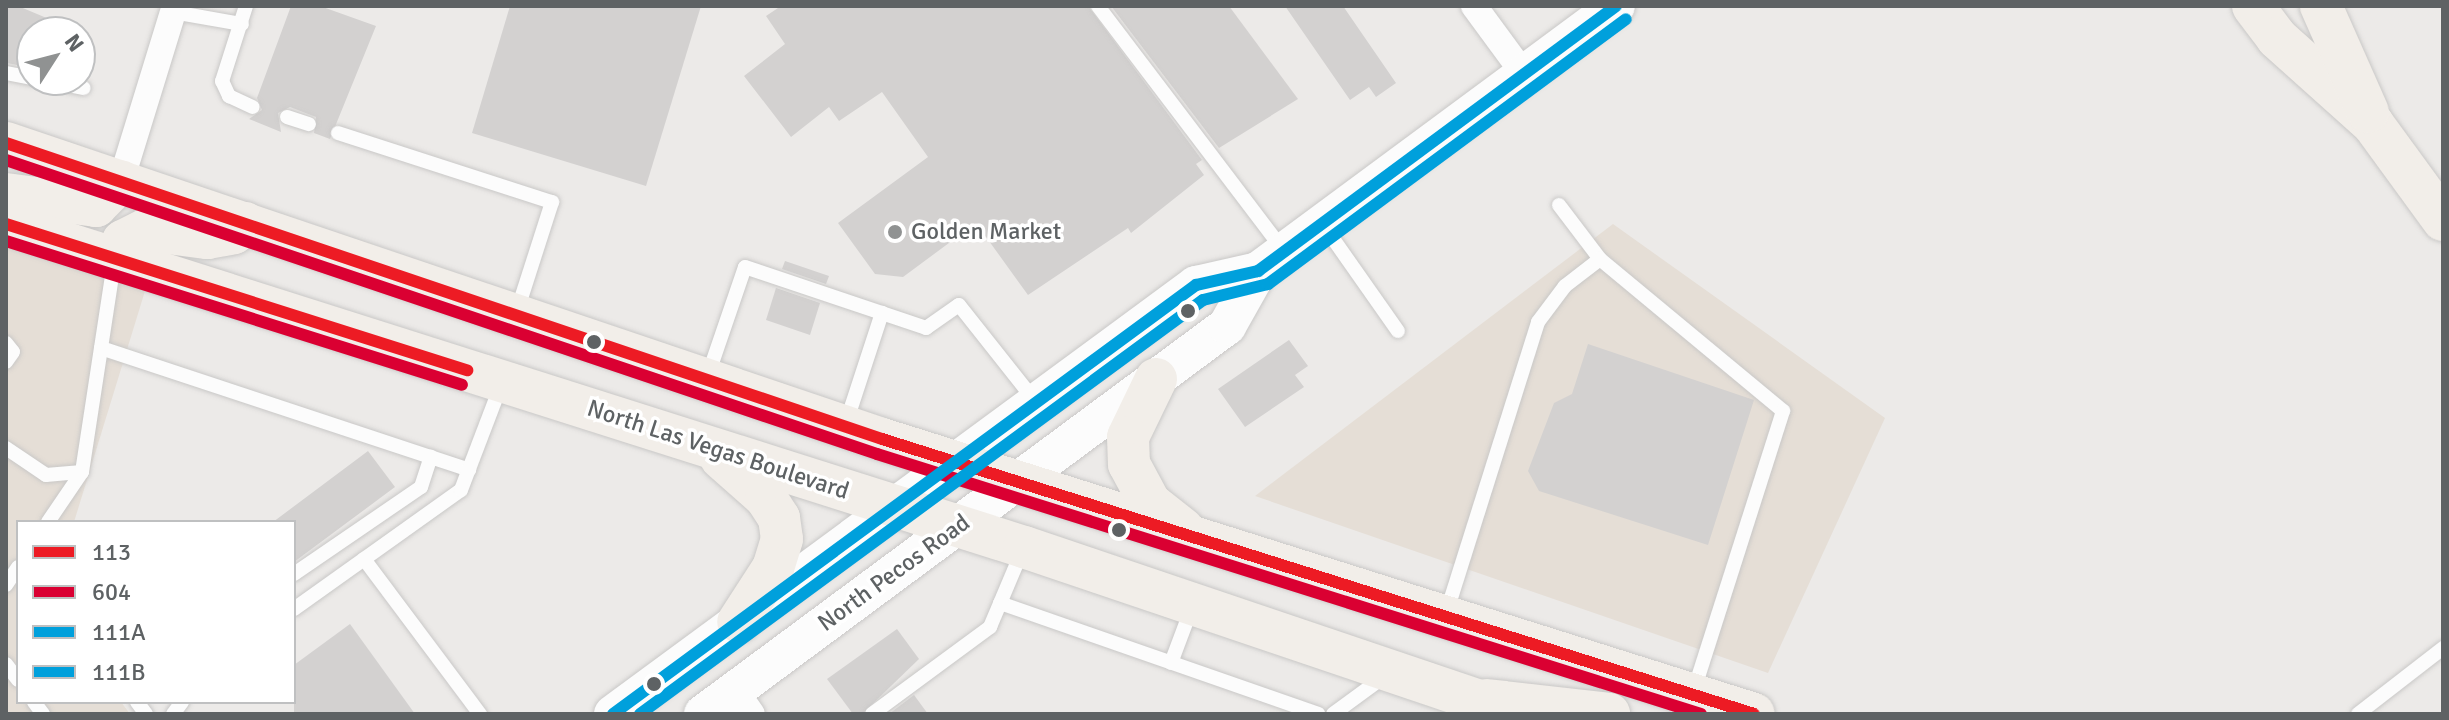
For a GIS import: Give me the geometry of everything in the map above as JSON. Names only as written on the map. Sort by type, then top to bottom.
[{"type":"main road","name":"North Pecos Road","points":[[613,714],[1196,285],[1271,261],[1616,6]]},
{"type":"main road","points":[[2253,6],[2277,38],[2373,124],[2443,220]]},
{"type":"main road","points":[[2322,6],[2373,124]]},
{"type":"main road","points":[[6,143],[956,462],[1754,714]]},
{"type":"main road","points":[[6,194],[96,206],[121,181]]},
{"type":"main road","points":[[115,260],[123,241],[145,230],[207,238],[234,233],[245,223]]},
{"type":"main road","name":"North Las Vegas Boulevard","points":[[6,224],[896,505],[1518,714]]},
{"type":"main road","name":"North Pecos Road","points":[[703,714],[744,702],[959,526],[1227,326],[1271,261]]},
{"type":"main road","points":[[1156,379],[1128,437],[1129,464],[1150,503],[1193,538]]},
{"type":"main road","points":[[696,442],[738,470],[779,518],[782,539],[773,568],[738,622]]},
{"type":"main road","points":[[1655,714],[1693,695]]},
{"type":"main road","points":[[1474,699],[1609,714]]},
{"type":"street","points":[[1474,6],[1524,74]]},
{"type":"street","points":[[121,181],[174,9]]},
{"type":"lane","points":[[246,6],[223,89],[253,107]]},
{"type":"lane","points":[[1098,6],[1271,261]]},
{"type":"lane","points":[[174,9],[242,24]]},
{"type":"lane","points":[[287,117],[309,124]]},
{"type":"lane","points":[[338,133],[552,202],[516,314]]},
{"type":"lane","points":[[1559,205],[1600,259],[1783,411],[1693,695]]},
{"type":"lane","points":[[1322,223],[1398,331]]},
{"type":"lane","points":[[1445,617],[1538,322],[1565,286],[1600,259]]},
{"type":"lane","points":[[49,520],[82,472],[115,260]]},
{"type":"lane","points":[[706,378],[745,267],[926,328],[959,305],[1036,403]]},
{"type":"lane","points":[[845,425],[882,313]]},
{"type":"lane","points":[[6,343],[13,352],[6,362]]},
{"type":"lane","points":[[101,348],[469,470]]},
{"type":"lane","points":[[296,608],[461,490],[502,381]]},
{"type":"lane","points":[[6,448],[46,475],[82,472]]},
{"type":"lane","points":[[296,573],[421,487],[431,457]]},
{"type":"lane","points":[[872,714],[990,627],[1024,547]]},
{"type":"lane","points":[[364,559],[480,714]]},
{"type":"lane","points":[[1000,603],[1318,714]]},
{"type":"lane","points":[[1171,663],[1193,604]]},
{"type":"lane","points":[[2358,714],[2443,648]]},
{"type":"lane","points":[[1333,714],[1392,671]]},
{"type":"shaded area","points":[[1613,224],[1885,418],[1768,673],[1255,496]]},
{"type":"shaded area","points":[[6,247],[145,291],[75,520],[16,520],[16,704],[122,704],[130,714],[6,714]]},
{"type":"building","points":[[6,6],[18,6],[42,16],[16,16],[16,65],[7,63]]},
{"type":"building","points":[[291,6],[320,6],[376,26],[330,139],[314,133],[316,117],[290,107],[278,113],[281,132],[249,119],[262,110],[257,98]]},
{"type":"building","points":[[510,6],[701,6],[646,186],[472,133]]},
{"type":"building","points":[[781,6],[1088,6],[1202,160],[1196,164],[1204,175],[1131,233],[1128,228],[1028,295],[976,223],[903,277],[875,274],[838,223],[928,157],[882,92],[839,121],[829,107],[791,137],[744,76],[785,44],[766,16]]},
{"type":"building","points":[[1111,6],[1229,6],[1298,99],[1219,148]]},
{"type":"building","points":[[1285,6],[1343,6],[1396,83],[1376,97],[1369,87],[1350,100]]},
{"type":"building","points":[[785,261],[829,276],[826,284],[782,269]]},
{"type":"building","points":[[776,288],[820,303],[810,335],[766,320]]},
{"type":"building","points":[[1289,340],[1308,366],[1295,375],[1304,387],[1245,427],[1218,389]]},
{"type":"building","points":[[1588,344],[1754,400],[1708,545],[1539,491],[1528,471],[1554,403],[1572,394]]},
{"type":"building","points":[[368,451],[395,487],[296,561],[296,520],[276,520]]},
{"type":"building","points":[[350,624],[415,714],[294,714],[296,664]]},
{"type":"building","points":[[897,629],[919,659],[862,714],[853,714],[827,679]]},
{"type":"building","points":[[914,695],[928,714],[889,714]]},
{"type":"transit line","name":"111A","points":[[613,714],[1196,285],[1258,271],[1616,6]]},
{"type":"transit line","name":"111B","points":[[640,714],[1203,300],[1268,284],[1626,19]]},
{"type":"transit line","name":"113","points":[[6,143],[882,439],[1754,714]]},
{"type":"transit line","name":"604","points":[[6,160],[877,454],[1701,714]]},
{"type":"transit line","name":"113","points":[[6,224],[467,370]]},
{"type":"transit line","name":"604","points":[[6,241],[462,385]]},
{"type":"place","name":"Golden Market","points":[[895,232]]}]
